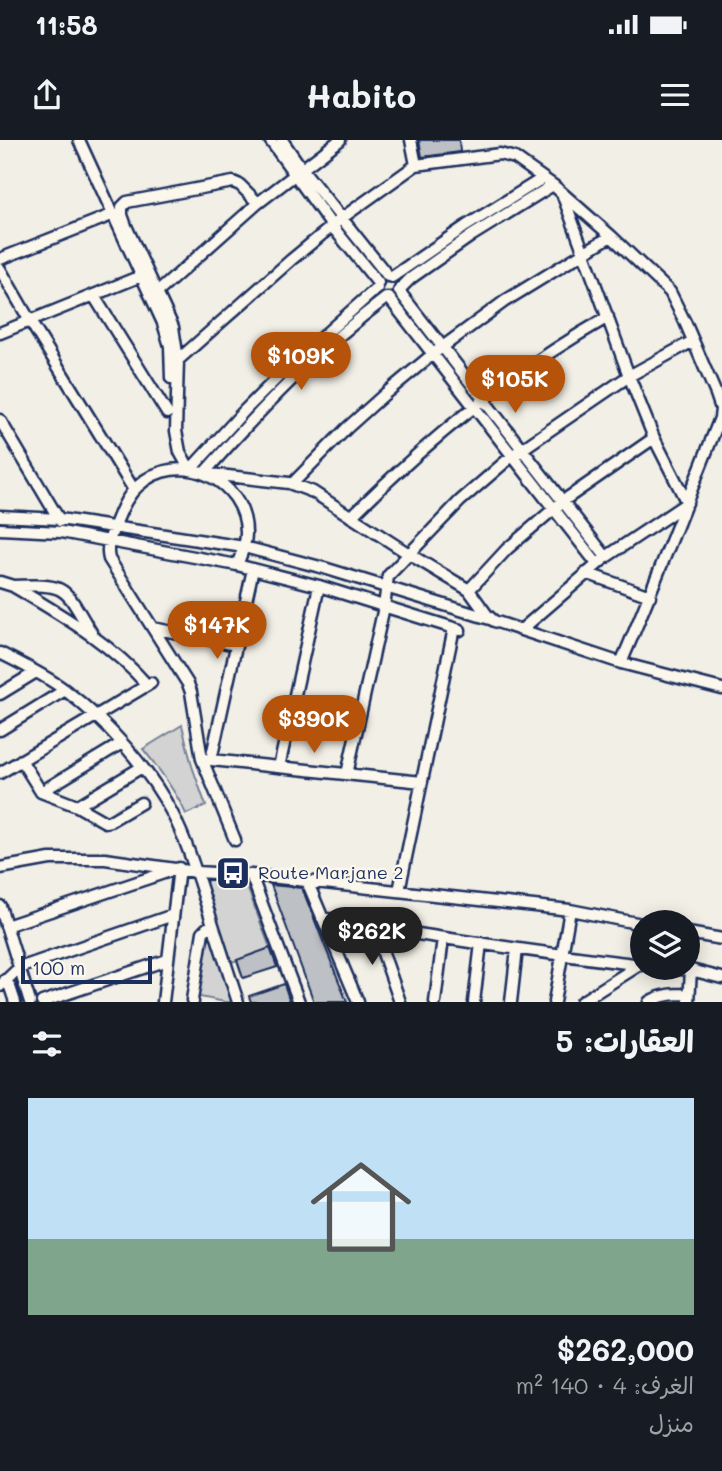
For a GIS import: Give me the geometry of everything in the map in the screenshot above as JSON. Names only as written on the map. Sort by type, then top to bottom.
[{"type":"street","points":[[79,140],[167,335],[171,378]]},
{"type":"street","points":[[270,140],[399,283],[399,290],[606,557]]},
{"type":"street","points":[[282,140],[298,172],[332,226],[378,286],[380,295],[387,298],[433,354],[597,564]]},
{"type":"street","points":[[158,292],[258,203],[341,140]]},
{"type":"street","points":[[411,140],[416,164]]},
{"type":"street","points":[[178,360],[332,226],[416,164],[500,154],[516,158],[557,189],[670,292],[721,409],[720,418],[687,503],[621,663]]},
{"type":"street","points":[[191,470],[245,410],[378,286],[382,278],[390,276],[543,178]]},
{"type":"street","points":[[191,470],[180,452],[176,431],[178,360],[173,327],[121,210],[124,204],[134,201],[233,182],[240,184],[258,203]]},
{"type":"street","points":[[557,189],[654,438],[687,503]]},
{"type":"street","points":[[205,474],[255,416],[295,376],[387,298],[395,296],[411,278],[471,236],[557,189]]},
{"type":"street","points":[[0,259],[114,214]]},
{"type":"street","points":[[292,484],[357,419],[433,354],[505,301],[611,236]]},
{"type":"street","points":[[0,269],[134,490]]},
{"type":"street","points":[[0,333],[141,276]]},
{"type":"street","points":[[94,296],[167,414]]},
{"type":"street","points":[[351,517],[429,443],[474,406],[568,340],[608,317]]},
{"type":"street","points":[[347,774],[384,607],[388,576],[460,501],[522,448],[629,376],[693,341]]},
{"type":"street","points":[[0,420],[60,519],[61,532]]},
{"type":"street","points":[[469,590],[507,549],[563,501],[654,438]]},
{"type":"street","points":[[0,441],[14,442]]},
{"type":"street","points":[[235,840],[206,760],[188,684],[107,552],[123,506],[144,481],[174,469],[191,470],[292,484],[313,492],[469,590],[494,621]]},
{"type":"street","points":[[205,474],[225,486],[238,503],[245,524],[244,547],[237,565]]},
{"type":"street","points":[[521,630],[606,557],[687,503]]},
{"type":"street","points":[[0,516],[60,519],[244,547],[386,587],[621,663],[722,689]]},
{"type":"street","points":[[0,529],[61,532],[237,565],[319,586],[457,629],[400,891]]},
{"type":"street","points":[[206,760],[253,569]]},
{"type":"street","points":[[586,573],[650,596]]},
{"type":"street","points":[[0,582],[13,586],[92,634],[149,684],[0,773]]},
{"type":"street","points":[[13,586],[43,585],[61,589],[69,596],[92,634]]},
{"type":"street","points":[[279,767],[319,586]]},
{"type":"street","points":[[153,628],[236,645]]},
{"type":"street","points":[[2,656],[36,672],[65,691],[94,716],[122,743],[164,797],[196,872],[238,1002]]},
{"type":"street","points":[[0,694],[36,672]]},
{"type":"street","points":[[0,730],[65,691]]},
{"type":"street","points":[[41,792],[122,743]]},
{"type":"street","points":[[21,760],[41,792],[76,806],[105,822],[141,803]]},
{"type":"street","points":[[206,760],[422,782]]},
{"type":"street","points":[[76,806],[142,767]]},
{"type":"street","points":[[0,868],[50,859],[104,859],[196,872],[251,875],[570,910],[630,922]]},
{"type":"street","points":[[163,1002],[179,868]]},
{"type":"street","points":[[6,926],[179,868]]},
{"type":"street","points":[[251,875],[299,1002]]},
{"type":"street","points":[[307,881],[358,1002]]},
{"type":"street","points":[[0,906],[30,1002]]},
{"type":"street","points":[[554,1002],[570,910]]},
{"type":"street","points":[[15,1002],[10,987],[2,983],[19,968],[173,915]]},
{"type":"street","points":[[322,918],[517,949],[630,964]]},
{"type":"street","points":[[374,927],[400,1002]]},
{"type":"street","points":[[193,1002],[202,932],[207,928],[214,928]]},
{"type":"street","points":[[700,935],[722,939]]},
{"type":"street","points":[[435,1002],[443,938]]},
{"type":"street","points":[[474,1002],[481,943]]},
{"type":"street","points":[[511,1002],[517,949]]},
{"type":"street","points":[[42,1002],[167,960]]},
{"type":"street","points":[[581,1002],[630,972]]},
{"type":"street","points":[[700,972],[722,978]]},
{"type":"street","points":[[649,1002],[658,996],[666,995],[689,998],[690,980]]},
{"type":"shaded area","points":[[182,725],[206,806],[186,814],[167,780],[143,749]]},
{"type":"shaded area","points":[[212,877],[242,879],[270,948],[232,962],[205,885]]},
{"type":"shaded area","points":[[204,936],[210,936],[234,1002],[195,996]]},
{"type":"building","points":[[419,140],[459,140],[460,152],[422,157]]},
{"type":"building","points":[[271,885],[302,888],[347,1002],[314,1002]]},
{"type":"building","points":[[270,948],[277,967],[243,978],[237,960]]},
{"type":"building","points":[[284,984],[290,1002],[251,1002],[249,996]]},
{"type":"place","name":"Route Marjane 2","points":[[233,873]]}]
